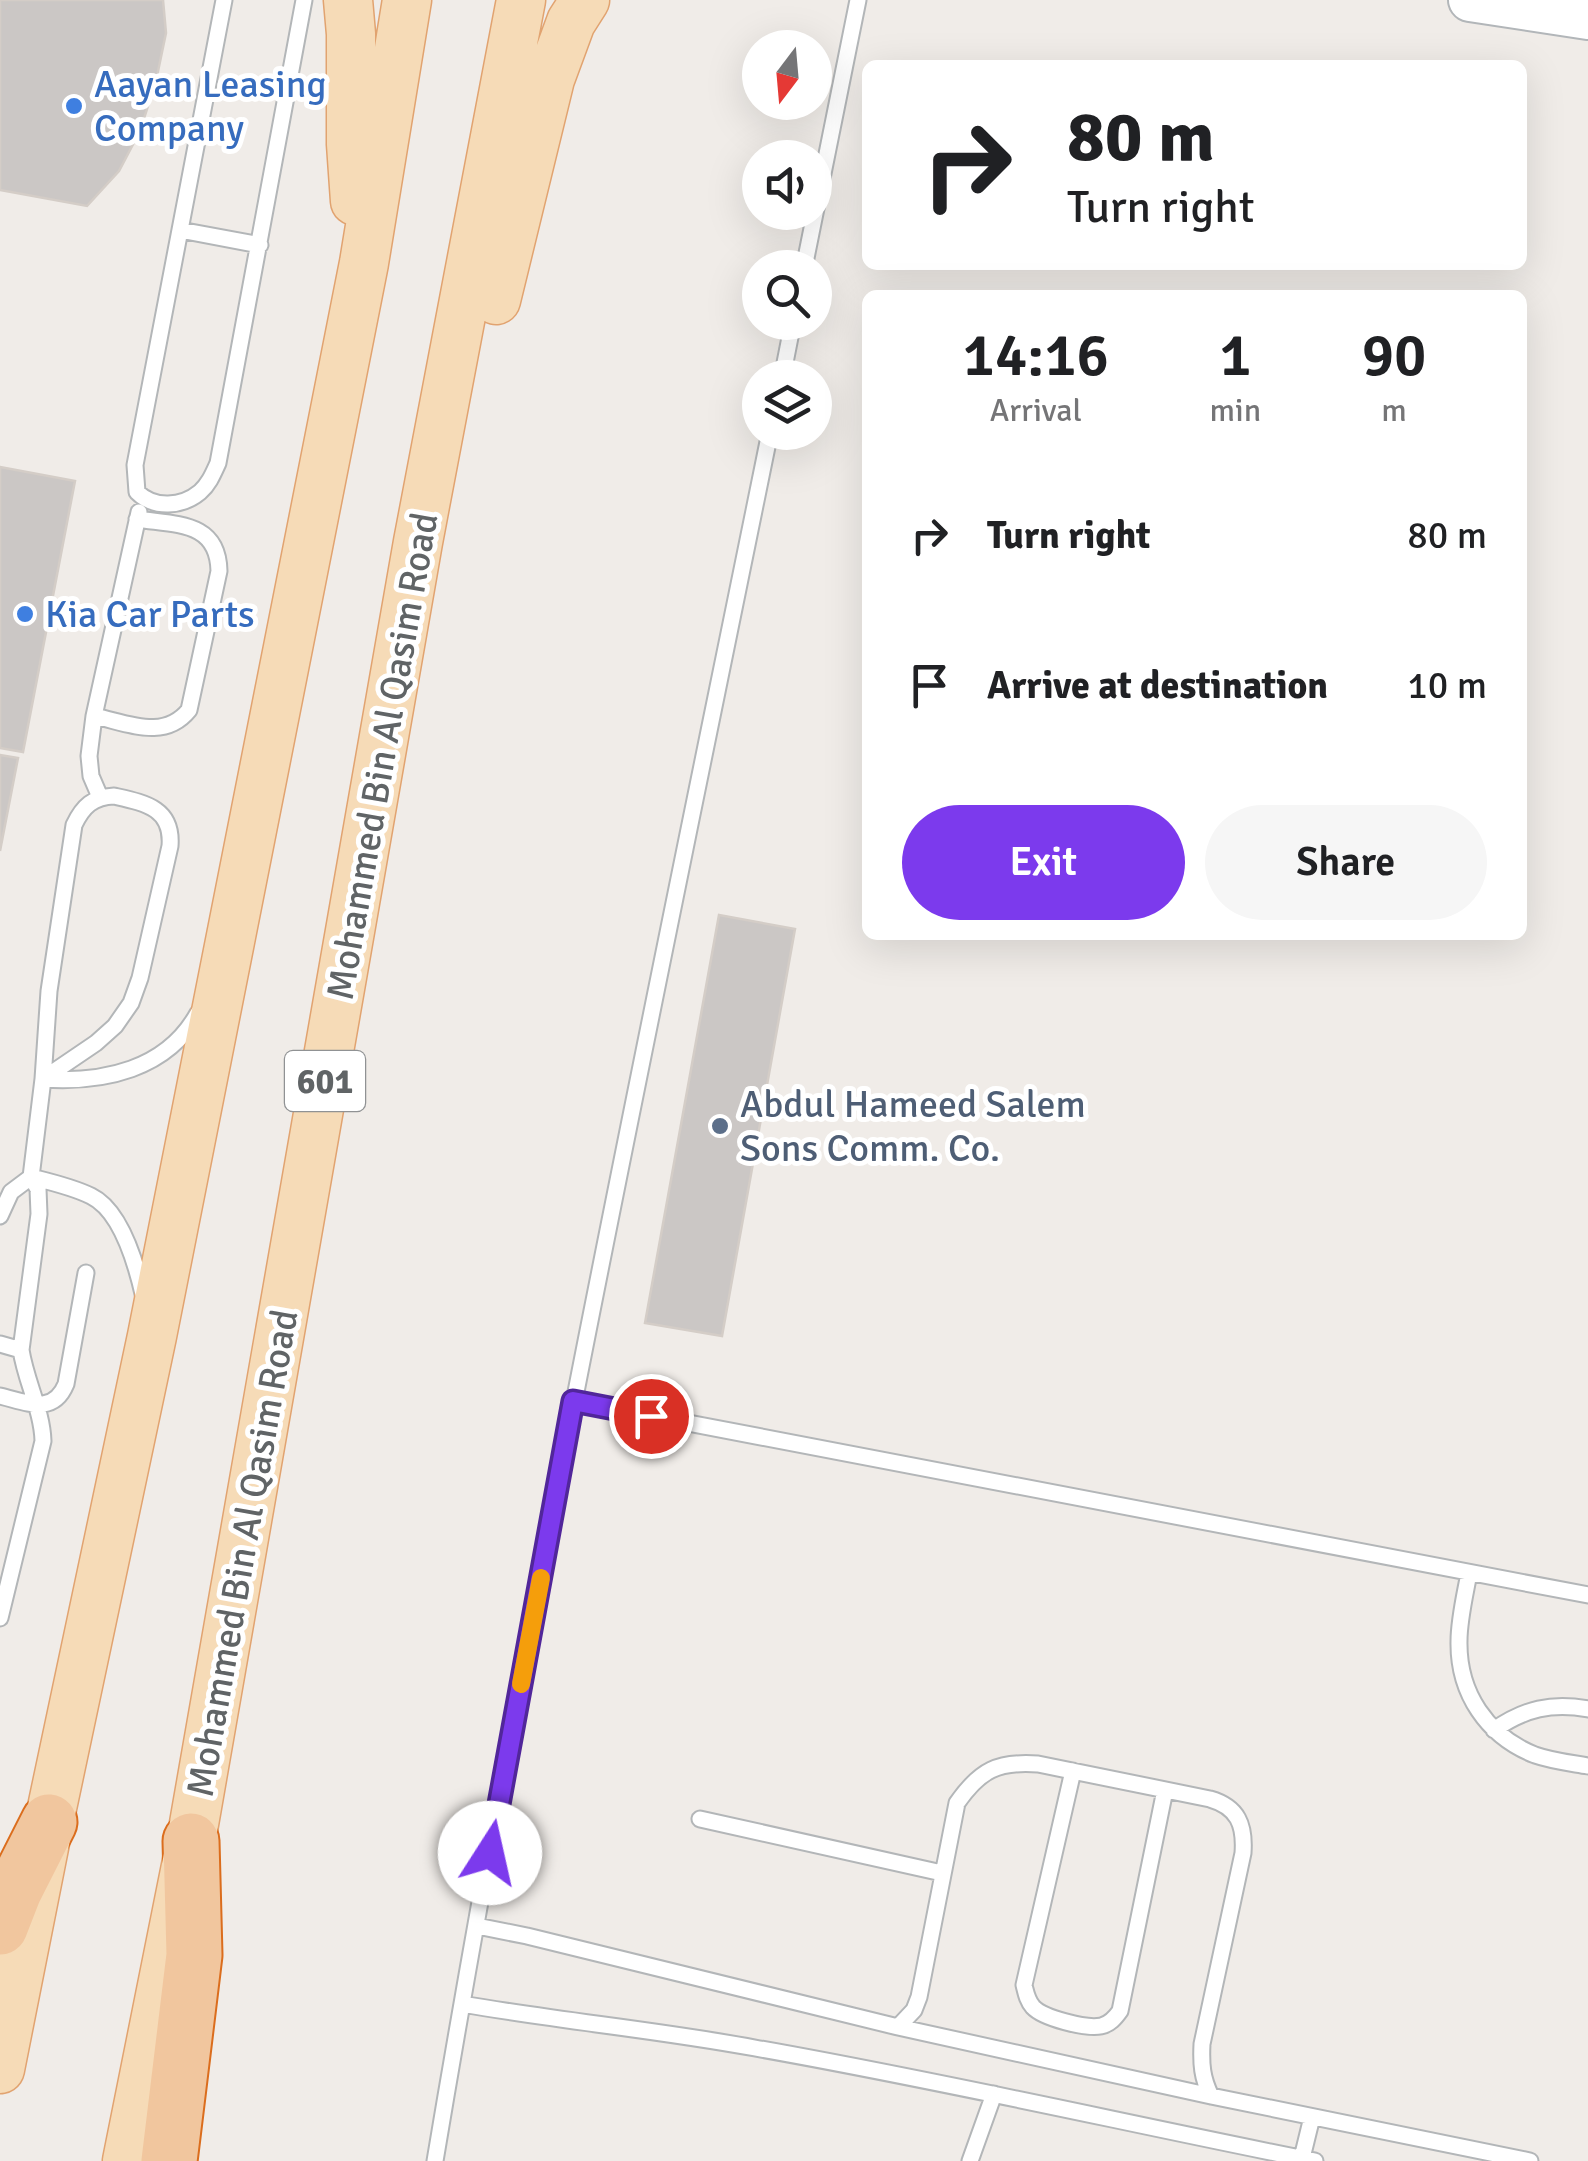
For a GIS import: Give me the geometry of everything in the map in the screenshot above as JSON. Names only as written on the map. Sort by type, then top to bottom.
[{"type":"highway","points":[[0,1928],[48,1822]]},
{"type":"highway","points":[[169,2161],[194,1956],[192,1841]]},
{"type":"main road","points":[[348,0],[352,168],[364,263]]},
{"type":"main road","points":[[0,2069],[48,1822],[152,1336],[364,263],[408,0]]},
{"type":"main road","name":"Mohammed Bin Al Qasim Road","points":[[128,2161],[192,1841],[418,542],[521,0]]},
{"type":"main road","points":[[373,804],[474,403],[550,79],[584,0]]},
{"type":"street","points":[[1470,0],[1588,18]]},
{"type":"lane","points":[[224,0],[135,465],[137,492],[164,505],[182,502],[200,492],[211,480],[218,463],[304,0]]},
{"type":"lane","points":[[808,250],[858,0]]},
{"type":"lane","points":[[180,230],[260,244]]},
{"type":"lane","points":[[436,2161],[573,1401],[766,450]]},
{"type":"lane","points":[[100,796],[91,776],[89,756],[94,716],[137,519],[145,499]]},
{"type":"lane","points":[[94,716],[165,728],[180,722],[189,710],[219,571],[219,555],[213,542],[202,533],[186,526],[137,519]]},
{"type":"lane","points":[[0,1618],[43,1442],[42,1424],[21,1350],[39,1214],[38,1189],[31,1177],[49,991],[74,825],[80,812],[100,796],[114,796],[156,809],[166,818],[171,831],[170,846],[131,1003],[115,1026],[96,1043],[43,1079]]},
{"type":"lane","points":[[43,1079],[72,1081],[114,1076],[144,1065],[170,1048],[193,1022],[224,966]]},
{"type":"lane","points":[[31,1177],[95,1198],[111,1214],[126,1240],[140,1280],[152,1336]]},
{"type":"lane","points":[[0,1216],[12,1192],[31,1177]]},
{"type":"lane","points":[[0,1396],[37,1405],[56,1401],[66,1384],[86,1273]]},
{"type":"lane","points":[[0,1344],[21,1350]]},
{"type":"lane","points":[[573,1401],[1588,1596]]},
{"type":"lane","points":[[1469,1572],[1459,1661],[1477,1710],[1515,1746],[1539,1756],[1588,1766]]},
{"type":"lane","points":[[1494,1730],[1529,1710],[1548,1706],[1588,1709]]},
{"type":"lane","points":[[898,2028],[914,2010],[919,1997],[958,1803],[972,1783],[991,1769],[1014,1762],[1221,1802],[1239,1818],[1244,1829],[1244,1852],[1202,2044],[1204,2082],[1211,2096]]},
{"type":"lane","points":[[1073,1771],[1024,1985],[1026,1997],[1044,2016],[1088,2026],[1101,2026],[1120,2012],[1165,1790]]},
{"type":"lane","points":[[700,1819],[942,1874]]},
{"type":"lane","points":[[477,1926],[898,2028],[1530,2161]]},
{"type":"lane","points":[[462,2004],[754,2048],[1309,2160],[1312,2117]]},
{"type":"lane","points":[[970,2161],[994,2094]]},
{"type":"building","name":"Aayan Leasing Company","points":[[0,0],[163,0],[166,33],[140,131],[119,171],[87,206],[0,190]]},
{"type":"building","name":"Kia Car Parts","points":[[0,467],[75,481],[23,752],[0,748]]},
{"type":"building","points":[[0,755],[18,758],[0,851]]},
{"type":"building","name":"Abdul Hameed Salem Sons Comm. Co.","points":[[719,915],[795,929],[722,1336],[645,1323]]},
{"type":"slow traffic","points":[[521,1684],[541,1578]]},
{"type":"place","name":"Aayan Leasing Company","points":[[74,106]]},
{"type":"place","name":"Kia Car Parts","points":[[25,614]]},
{"type":"place","name":"Abdul Hameed Salem Sons Comm. Co.","points":[[720,1126]]},
{"type":"route","points":[[490,1853],[573,1401],[651,1416]]}]
